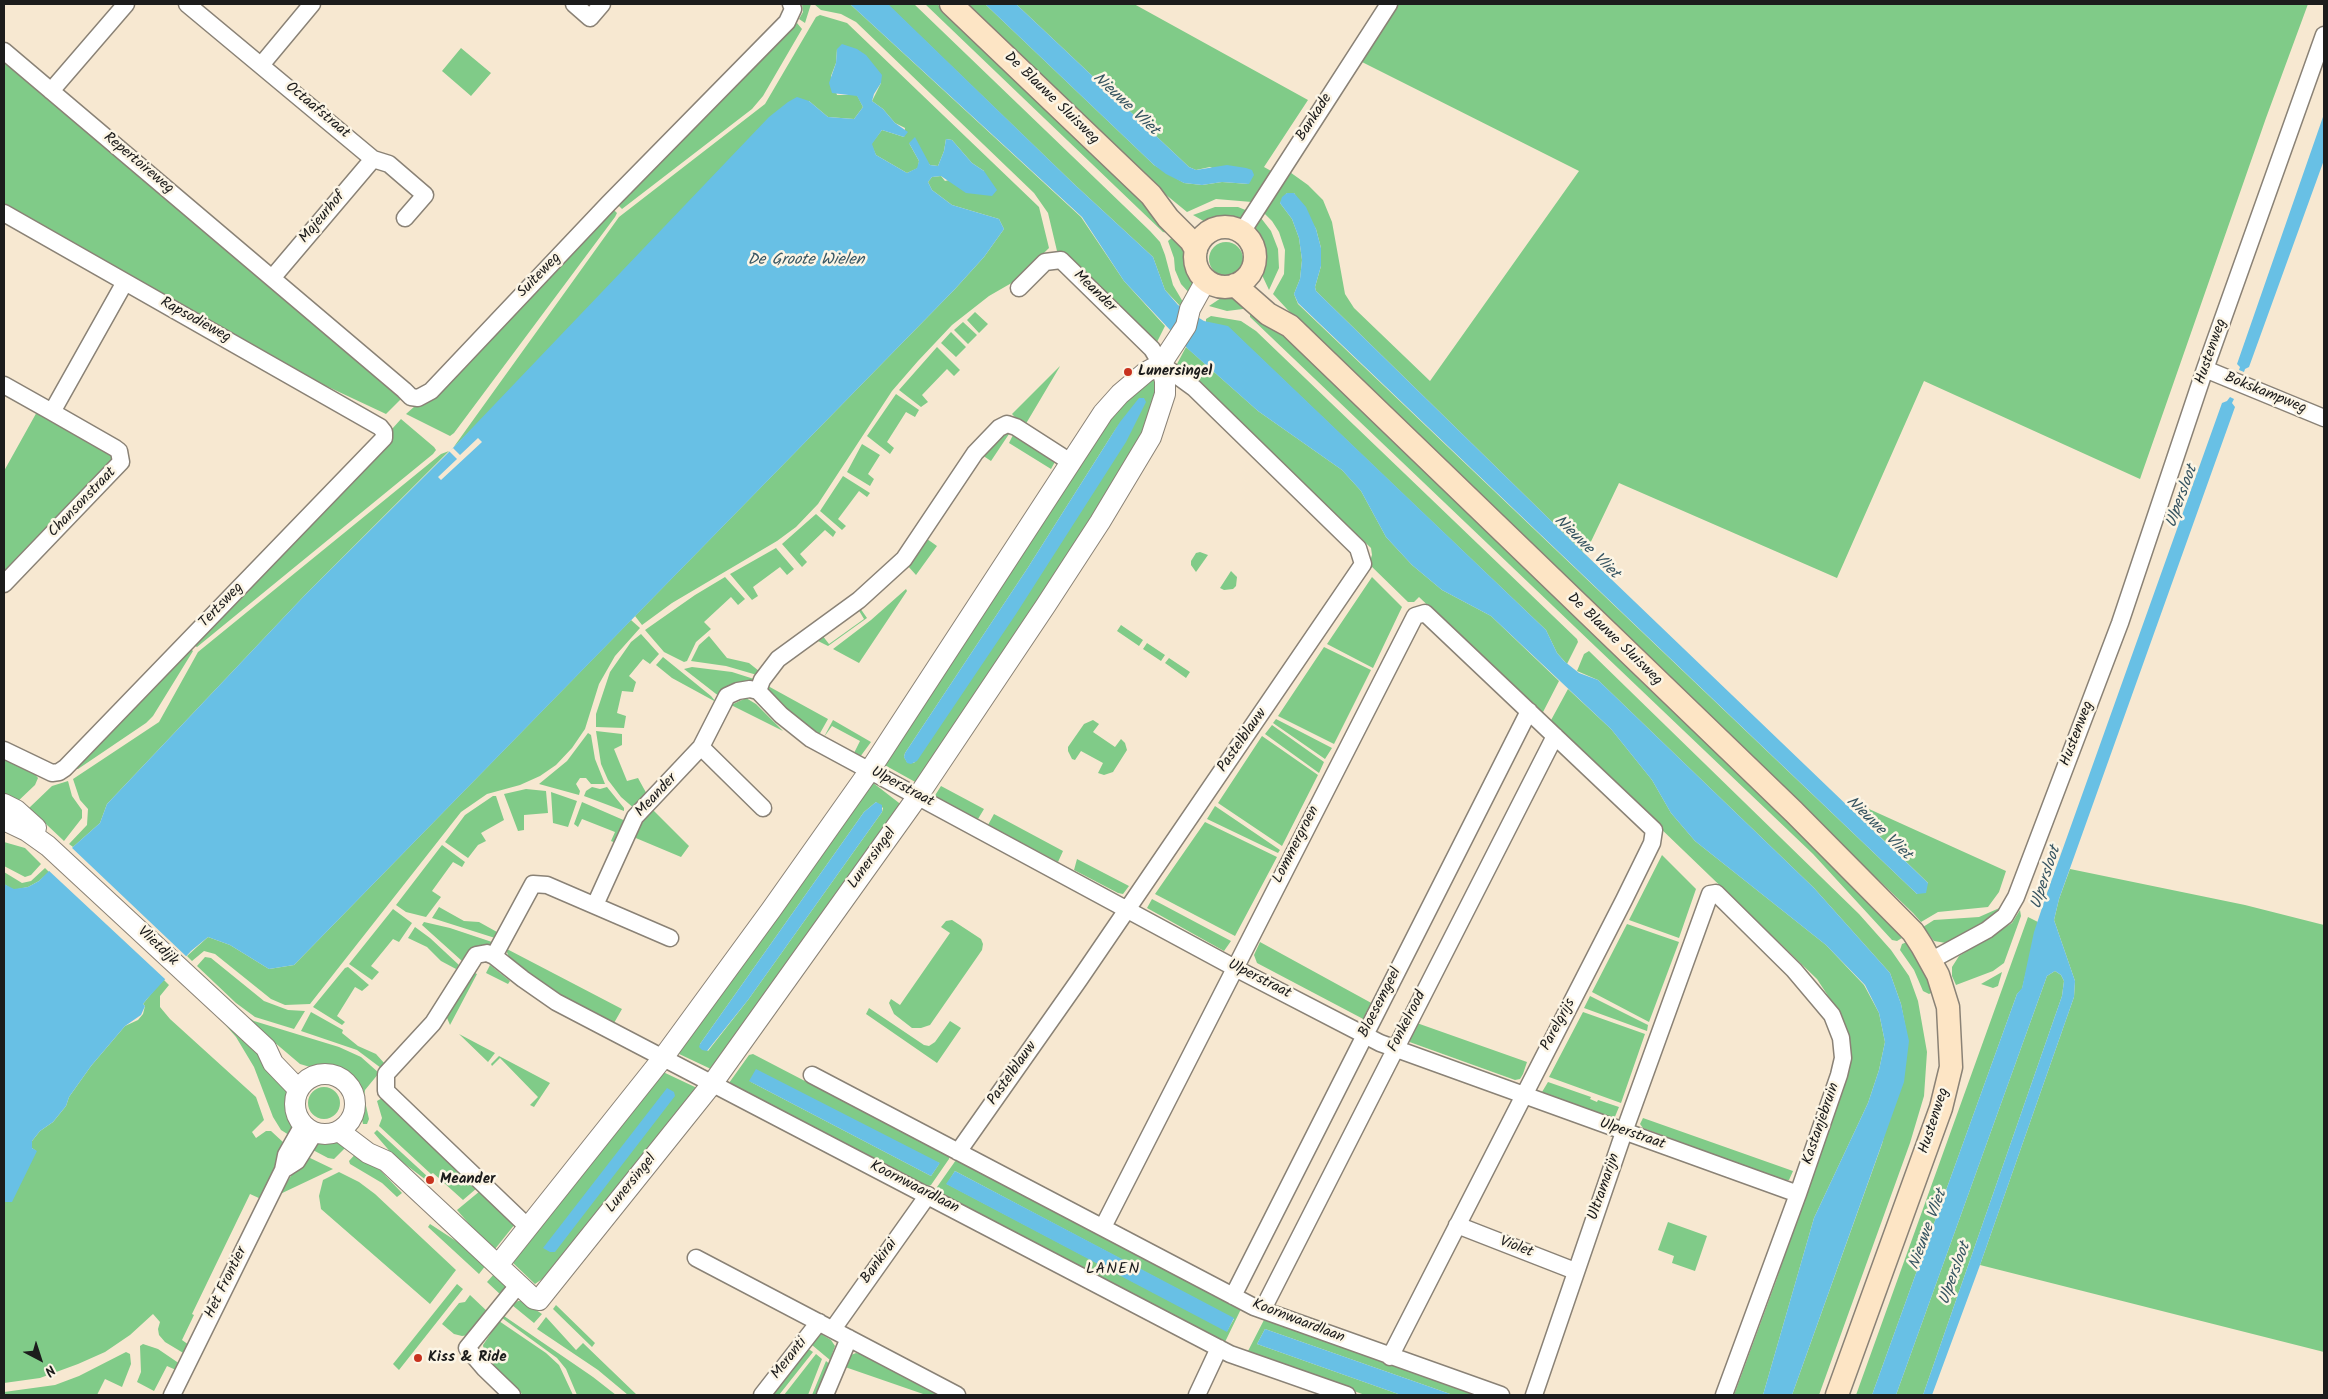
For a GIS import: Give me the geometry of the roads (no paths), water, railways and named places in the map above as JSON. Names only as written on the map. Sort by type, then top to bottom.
[{"type":"main road","name":"De Blauwe Sluisweg","points":[[951,4],[1151,195],[1168,218],[1191,240],[1196,250]]},
{"type":"main road","name":"De Blauwe Sluisweg","points":[[1151,195],[1177,209],[1200,228],[1212,230]]},
{"type":"main road","points":[[1227,227],[1242,232],[1254,248],[1255,258],[1253,269],[1244,280],[1219,283],[1197,266],[1196,250],[1200,240],[1212,230],[1227,227]]},
{"type":"main road","name":"De Blauwe Sluisweg","points":[[1253,269],[1257,280],[1278,306],[1290,326],[1794,812],[1913,932],[1930,961]]},
{"type":"main road","name":"De Blauwe Sluisweg","points":[[1219,283],[1290,326]]},
{"type":"main road","name":"Hustenweg","points":[[1837,1395],[1941,1108],[1951,1067],[1948,1007],[1938,975],[1930,961]]},
{"type":"street","points":[[51,90],[126,4]]},
{"type":"street","name":"Octaafstraat","points":[[187,4],[262,64],[373,159],[388,164],[425,195],[404,218]]},
{"type":"street","points":[[262,64],[312,4]]},
{"type":"street","points":[[574,4],[590,18],[602,4]]},
{"type":"street","name":"Bankade","points":[[1242,232],[1389,4]]},
{"type":"street","name":"Suiteweg","points":[[273,277],[408,393],[412,396],[424,396],[791,10]]},
{"type":"street","name":"Hustenweg","points":[[1930,961],[1987,930],[2005,916],[2016,897],[2120,623],[2205,369],[2324,35]]},
{"type":"street","name":"Repertoireweg","points":[[4,51],[273,277]]},
{"type":"street","name":"Majeurhof","points":[[273,277],[373,159]]},
{"type":"street","name":"Rapsodieweg","points":[[4,213],[380,426],[384,432]]},
{"type":"street","name":"Meander","points":[[1019,288],[1045,262],[1060,260],[1152,349],[1165,358]]},
{"type":"street","points":[[4,385],[52,412],[125,282]]},
{"type":"street","points":[[345,1124],[376,1142],[386,1161],[498,1264],[529,1228],[662,1059],[870,770],[1103,413],[1120,394],[1165,358],[1192,317],[1219,283]]},
{"type":"street","name":"Lunersingel","points":[[498,1264],[534,1299],[539,1300],[712,1084],[918,796],[1046,605],[1138,459],[1150,437],[1165,394],[1165,358]]},
{"type":"street","name":"Pastelblauw","points":[[958,1152],[1074,988],[1256,723],[1362,564],[1358,548],[1165,358]]},
{"type":"street","name":"Bokskampweg","points":[[2205,369],[2324,418]]},
{"type":"street","name":"Chansonstraat","points":[[4,584],[121,462],[119,451],[115,448],[52,412]]},
{"type":"street","points":[[758,691],[762,680],[778,659],[859,600],[904,559],[975,453],[999,428],[1007,424],[1016,427],[1072,463]]},
{"type":"street","name":"Tertsweg","points":[[4,750],[52,773],[59,772],[65,768],[378,446],[384,438],[384,432]]},
{"type":"street","name":"Lommergroen","points":[[1103,1227],[1414,616],[1425,614],[1542,723]]},
{"type":"street","name":"Meander","points":[[595,905],[635,817],[701,747],[727,696],[738,691],[750,689],[758,691]]},
{"type":"street","name":"Ulperstraat","points":[[758,691],[780,716],[811,739],[1235,968],[1394,1049],[1798,1194]]},
{"type":"street","name":"Bloesemgeel","points":[[1233,1296],[1529,711]]},
{"type":"street","name":"Parelgrijs","points":[[1390,1356],[1652,843],[1654,830],[1542,723]]},
{"type":"street","name":"Fonkelrood","points":[[1263,1309],[1555,736]]},
{"type":"street","points":[[701,747],[763,808]]},
{"type":"street","name":"Vlietdijk","points":[[4,804],[16,810],[40,832],[48,846]]},
{"type":"street","name":"Vlietdijk","points":[[4,820],[27,831],[48,846],[266,1048],[273,1063],[304,1083]]},
{"type":"street","points":[[529,1228],[386,1091],[386,1074],[433,1023],[476,955],[487,953],[494,956],[532,884],[547,885],[670,938]]},
{"type":"street","name":"Kastanjebruin","points":[[1710,894],[1716,893],[1818,996],[1832,1014],[1841,1038],[1843,1058],[1839,1075],[1798,1194],[1724,1395]]},
{"type":"street","name":"Ultramarijn","points":[[1534,1395],[1624,1132],[1710,894]]},
{"type":"street","name":"Koornwaardlaan","points":[[494,956],[523,980],[556,1002],[1230,1354],[1347,1395]]},
{"type":"street","points":[[329,1074],[346,1082],[355,1098],[345,1124],[323,1134],[309,1129],[296,1112],[296,1096],[304,1083],[329,1074]]},
{"type":"street","name":"Koornwaardlaan","points":[[812,1076],[1233,1296],[1263,1309],[1500,1395]]},
{"type":"street","name":"Het Frontier","points":[[172,1395],[283,1170],[286,1155],[309,1129]]},
{"type":"street","name":"Bankirai","points":[[826,1326],[928,1195]]},
{"type":"street","name":"Violet","points":[[1457,1226],[1576,1271]]},
{"type":"street","points":[[696,1258],[957,1395]]},
{"type":"street","points":[[512,1395],[485,1369],[467,1348],[519,1284]]},
{"type":"street","name":"Meranti","points":[[762,1395],[826,1326]]},
{"type":"street","points":[[825,1395],[849,1338]]},
{"type":"street","points":[[1197,1395],[1219,1348]]},
{"type":"water","points":[[850,4],[888,4],[1074,184],[1153,257],[1165,290],[1178,305],[1204,321],[1228,326],[1546,630],[1557,653],[1564,661],[1579,673],[1598,680],[1814,888],[1890,973],[1901,1004],[1909,1041],[1904,1082],[1792,1395],[1763,1395],[1814,1218],[1868,1103],[1879,1070],[1885,1042],[1879,1013],[1865,985],[1826,945],[1695,841],[1671,813],[1652,780],[1611,729],[1491,616],[1442,590],[1412,565],[1386,537],[1361,491],[1342,470],[1258,411],[1188,349],[1124,281],[1082,217]]},
{"type":"water","points":[[985,4],[1016,4],[1189,167],[1196,170],[1227,165],[1246,168],[1252,170],[1254,175],[1249,184],[1222,182],[1202,185],[1184,183],[1166,174],[1154,165]]},
{"type":"water","name":"De Groote Wielen","points":[[842,44],[857,49],[866,55],[882,75],[881,83],[872,101],[883,109],[895,123],[908,132],[904,137],[882,130],[872,144],[876,155],[907,173],[917,168],[919,161],[909,143],[915,137],[930,165],[938,166],[946,139],[952,140],[972,163],[984,171],[997,190],[992,196],[966,193],[941,176],[932,177],[928,182],[932,190],[952,205],[999,219],[1004,229],[984,257],[955,289],[294,965],[269,969],[230,945],[208,937],[191,951],[143,1004],[145,1006],[141,1015],[125,1026],[91,1066],[69,1097],[66,1106],[53,1122],[40,1131],[32,1141],[32,1148],[37,1151],[12,1202],[4,1202],[4,884],[14,889],[28,887],[39,881],[100,823],[107,804],[305,595],[453,448],[769,117],[797,97],[809,101],[828,117],[854,119],[863,107],[857,96],[832,93],[829,83],[836,63],[837,49]]},
{"type":"water","points":[[2324,114],[2324,160],[2249,367],[2244,372],[2239,370],[2240,367],[2237,364]]},
{"type":"water","points":[[1287,193],[1294,193],[1306,207],[1316,229],[1321,248],[1321,266],[1315,287],[1316,291],[1585,554],[1928,883],[1926,893],[1917,894],[1298,303],[1294,294],[1300,279],[1302,260],[1299,238],[1292,219],[1280,203],[1282,197]]},
{"type":"water","points":[[2230,397],[2234,399],[2232,403],[2235,407],[2059,899],[2054,920],[2075,981],[2074,997],[1980,1265],[1932,1395],[1923,1395],[2062,996],[2064,981],[2061,975],[2055,971],[2047,976],[1896,1395],[1872,1395],[2017,994],[2022,988],[2034,932],[2047,893],[2222,403]]},
{"type":"water","points":[[1139,398],[1144,398],[1146,402],[1126,442],[1016,614],[917,761],[911,764],[907,763],[904,757],[905,753],[1027,569],[1120,422]]},
{"type":"water","points":[[876,802],[882,805],[882,812],[748,1000],[707,1051],[702,1050],[699,1047],[700,1044],[864,812]]},
{"type":"water","points":[[756,1069],[940,1163],[931,1176],[749,1081]]},
{"type":"water","points":[[667,1088],[674,1092],[675,1096],[555,1252],[550,1252],[543,1248]]},
{"type":"water","points":[[955,1171],[1234,1318],[1227,1332],[946,1184]]},
{"type":"water","points":[[1265,1329],[1453,1395],[1401,1395],[1257,1344]]},
{"type":"place","name":"Lunersingel","points":[[1128,372]]},
{"type":"place","name":"Meander","points":[[430,1180]]},
{"type":"place","name":"Kiss & Ride","points":[[418,1358]]},
{"type":"district","name":"LANEN","points":[[1113,1270]]},
{"type":"water label","name":"Nieuwe Vliet","points":[[1125,105]]},
{"type":"water label","name":"Ulpersloot","points":[[2183,497]]},
{"type":"water label","name":"Nieuwe Vliet","points":[[1586,548]]},
{"type":"water label","name":"Nieuwe Vliet","points":[[1878,829]]},
{"type":"water label","name":"Ulpersloot","points":[[2047,878]]},
{"type":"water label","name":"Nieuwe Vliet","points":[[1929,1230]]},
{"type":"water label","name":"Ulpersloot","points":[[1956,1274]]}]
